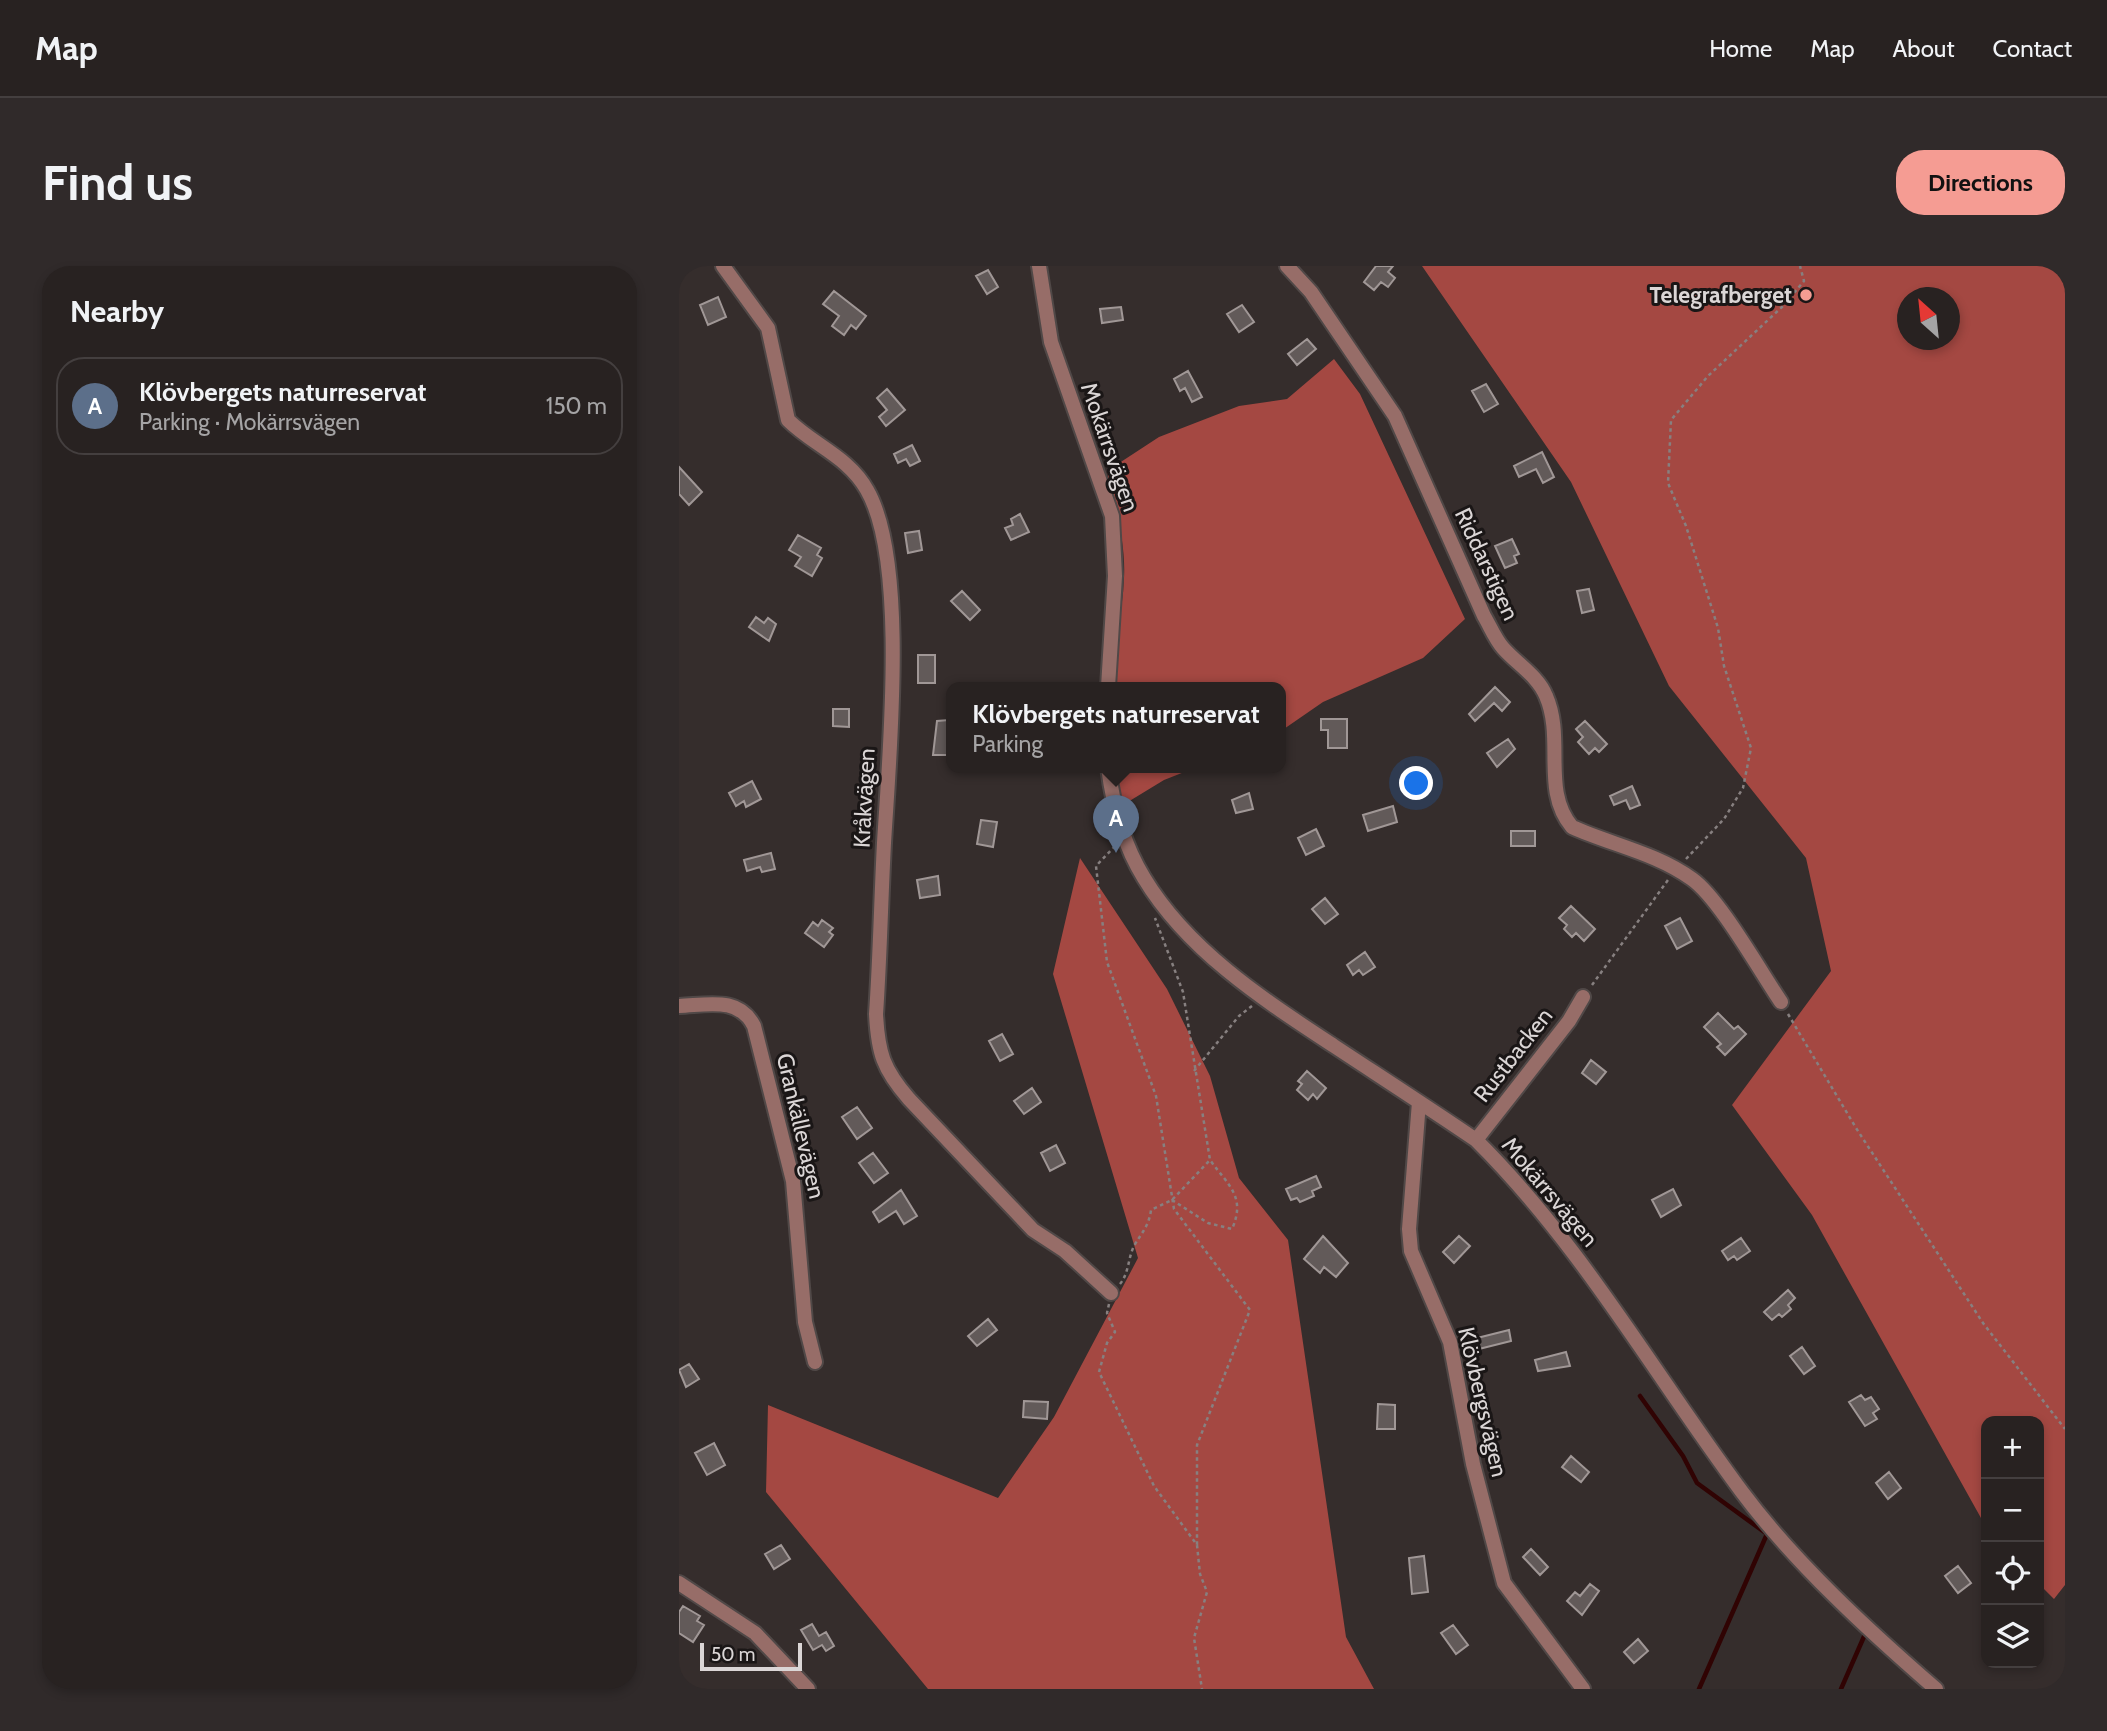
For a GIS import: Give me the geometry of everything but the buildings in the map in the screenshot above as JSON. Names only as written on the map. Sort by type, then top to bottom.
[{"type":"street","name":"Kråkvägen","points":[[723,266],[768,328],[788,420],[821,443],[861,479],[879,516],[886,544],[891,635],[890,729],[876,1014],[880,1057],[892,1080],[1020,1218],[1065,1251],[1111,1293]]},
{"type":"street","name":"Mokärrsvägen","points":[[1039,266],[1051,342],[1112,516],[1115,576],[1108,682]]},
{"type":"street","name":"Riddarstigen","points":[[1287,266],[1319,303],[1395,416],[1484,615],[1501,646],[1533,677],[1546,694],[1554,726],[1557,796],[1564,817],[1572,827],[1677,869],[1695,881],[1713,900],[1781,1002]]},
{"type":"street","name":"Mokärrsvägen","points":[[1109,773],[1111,794],[1124,836],[1143,877],[1161,902],[1234,977],[1476,1140],[1507,1170],[1604,1293],[1698,1431],[1766,1521],[1809,1569],[1936,1689]]},
{"type":"street","name":"Rustbacken","points":[[1476,1140],[1569,1021],[1583,997]]},
{"type":"street","name":"Grankällevägen","points":[[679,1006],[735,1006],[748,1014],[754,1026],[793,1181],[804,1322],[815,1362]]},
{"type":"street","name":"Klövbergsvägen","points":[[1419,1102],[1409,1229],[1411,1251],[1450,1342],[1473,1464],[1504,1583],[1583,1689]]},
{"type":"street","points":[[679,1583],[755,1633],[808,1689]]},
{"type":"path","points":[[1583,997],[1677,869],[1724,819],[1743,788],[1751,748],[1724,666],[1718,628],[1690,539],[1668,483],[1671,420],[1708,376],[1782,307],[1804,281],[1800,266]]},
{"type":"path","points":[[1124,836],[1096,866],[1107,962],[1156,1096],[1174,1209],[1250,1310],[1197,1445],[1197,1545],[1200,1574],[1207,1592],[1195,1639],[1202,1689]]},
{"type":"path","points":[[1161,902],[1153,913],[1183,992],[1210,1160],[1238,1199],[1238,1214],[1232,1229],[1208,1223],[1172,1200]]},
{"type":"path","points":[[1194,1071],[1239,1016],[1263,998]]},
{"type":"path","points":[[1781,1002],[1856,1128],[1983,1323],[2065,1429]]},
{"type":"path","points":[[1197,1545],[1154,1486],[1099,1373],[1107,1343],[1115,1332],[1107,1313],[1111,1293],[1125,1278],[1133,1247],[1150,1224],[1151,1210],[1172,1200],[1210,1160]]},
{"type":"shaded area","points":[[1422,266],[2065,266],[2065,1585],[2054,1599],[2044,1589],[2044,1416],[1981,1416],[1981,1518],[1812,1215],[1732,1105],[1831,971],[1806,858],[1669,686],[1571,482]]},
{"type":"shaded area","points":[[1334,359],[1360,394],[1465,619],[1423,658],[1323,702],[1286,728],[1286,682],[1110,682],[1123,592],[1124,565],[1119,524],[1107,471],[1159,437],[1239,406],[1287,399]]},
{"type":"shaded area","points":[[1113,773],[1182,773],[1164,780],[1118,808]]},
{"type":"shaded area","points":[[1080,858],[1167,989],[1210,1076],[1239,1178],[1288,1240],[1346,1637],[1374,1689],[928,1689],[766,1492],[768,1405],[998,1498],[1054,1417],[1138,1258],[1053,974]]},
{"type":"waterway","points":[[1640,1396],[1683,1456],[1697,1483],[1767,1534],[1699,1689]]},
{"type":"waterway","points":[[1841,1689],[1866,1632]]},
{"type":"place","name":"Telegrafberget","points":[[1806,295]]},
{"type":"place","name":"Klövbergets naturreservat","points":[[1116,853]]}]
